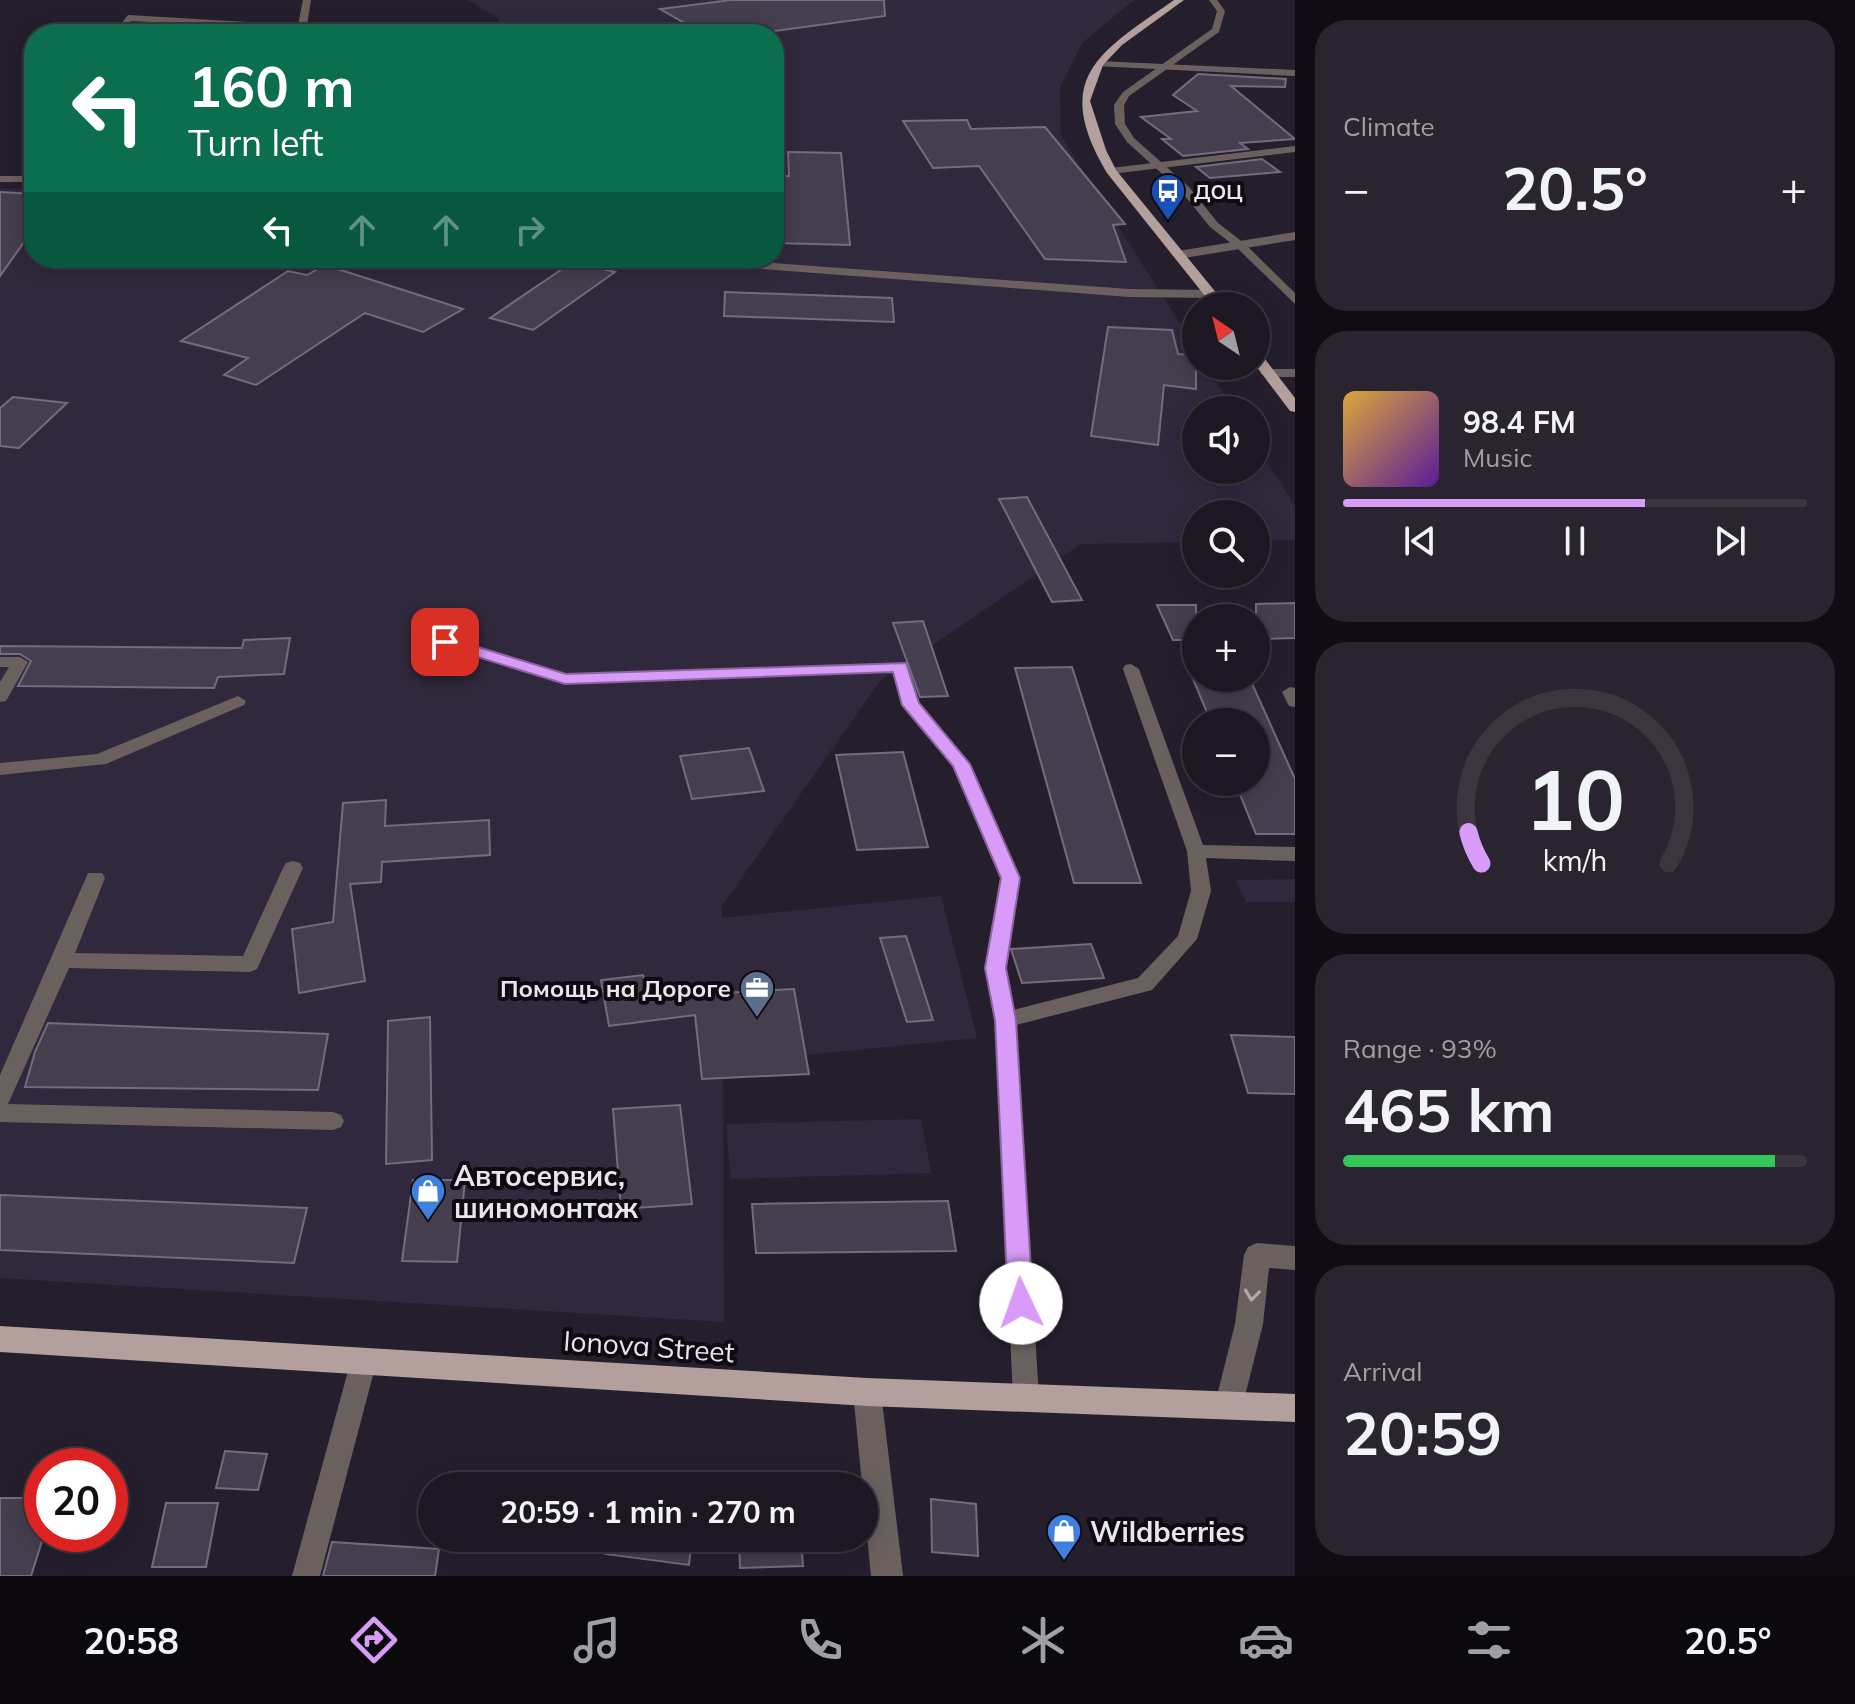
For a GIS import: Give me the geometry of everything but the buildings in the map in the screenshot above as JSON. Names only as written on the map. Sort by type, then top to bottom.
[{"type":"main road","points":[[1180,0],[1119,43],[1098,64],[1085,101],[1100,150],[1111,171],[1210,292]]},
{"type":"main road","points":[[1270,377],[1295,408]]},
{"type":"main road","name":"Ionova Street","points":[[0,1339],[867,1392],[1295,1408]]},
{"type":"street","points":[[303,24],[307,0]]},
{"type":"street","points":[[124,24],[128,18],[208,24]]},
{"type":"street","points":[[1098,64],[1295,73]]},
{"type":"street","points":[[1111,171],[1295,149]]},
{"type":"street","points":[[0,179],[24,179]]},
{"type":"street","points":[[1178,255],[1295,236]]},
{"type":"street","points":[[1270,373],[1295,373]]},
{"type":"street","points":[[1229,1404],[1249,1324],[1257,1255],[1295,1258]]},
{"type":"street","points":[[867,1392],[887,1576]]},
{"type":"lane","points":[[1214,0],[1222,18],[1216,30],[1126,94],[1119,105],[1120,124],[1130,140],[1185,189],[1214,225],[1240,245],[1295,300]]},
{"type":"lane","points":[[784,267],[1129,293],[1182,294]]},
{"type":"lane","points":[[445,642],[565,679],[900,667],[911,705],[961,764],[1010,878],[995,968],[1005,1020],[1026,1397]]},
{"type":"lane","points":[[0,662],[20,662],[0,697]]},
{"type":"lane","points":[[1005,1020],[1145,984],[1187,939],[1201,891],[1196,851],[1131,669]]},
{"type":"lane","points":[[0,769],[100,760],[238,701]]},
{"type":"lane","points":[[1196,851],[1295,854]]},
{"type":"lane","points":[[62,960],[250,964],[293,868]]},
{"type":"lane","points":[[0,1099],[95,878]]},
{"type":"lane","points":[[0,1113],[333,1121]]},
{"type":"lane","points":[[306,1576],[364,1360]]},
{"type":"shaded area","points":[[468,0],[1134,0],[1082,43],[1060,87],[1061,136],[1182,327],[1182,380],[1216,380],[1225,396],[1182,396],[1182,484],[1270,484],[1270,466],[1295,506],[1295,540],[1270,540],[1270,500],[1182,500],[1182,542],[1081,544],[880,681],[722,906],[722,918],[941,896],[977,1038],[723,1063],[724,1322],[0,1278],[0,189],[24,189],[24,268],[784,268],[784,24],[498,24],[498,18]]},
{"type":"shaded area","points":[[1295,879],[1295,902],[1246,902],[1236,880]]},
{"type":"shaded area","points":[[921,1119],[931,1173],[731,1179],[726,1124]]},
{"type":"place","name":"ДОЦ","points":[[1168,222]]},
{"type":"place","name":"Помощь на Дороге","points":[[757,1019]]},
{"type":"place","name":"Автосервис, шиномонтаж","points":[[428,1222]]},
{"type":"place","name":"Wildberries","points":[[1064,1562]]},
{"type":"route","points":[[445,642],[565,679],[900,667],[911,705],[961,764],[1010,878],[995,968],[1005,1020],[1021,1303]]}]
